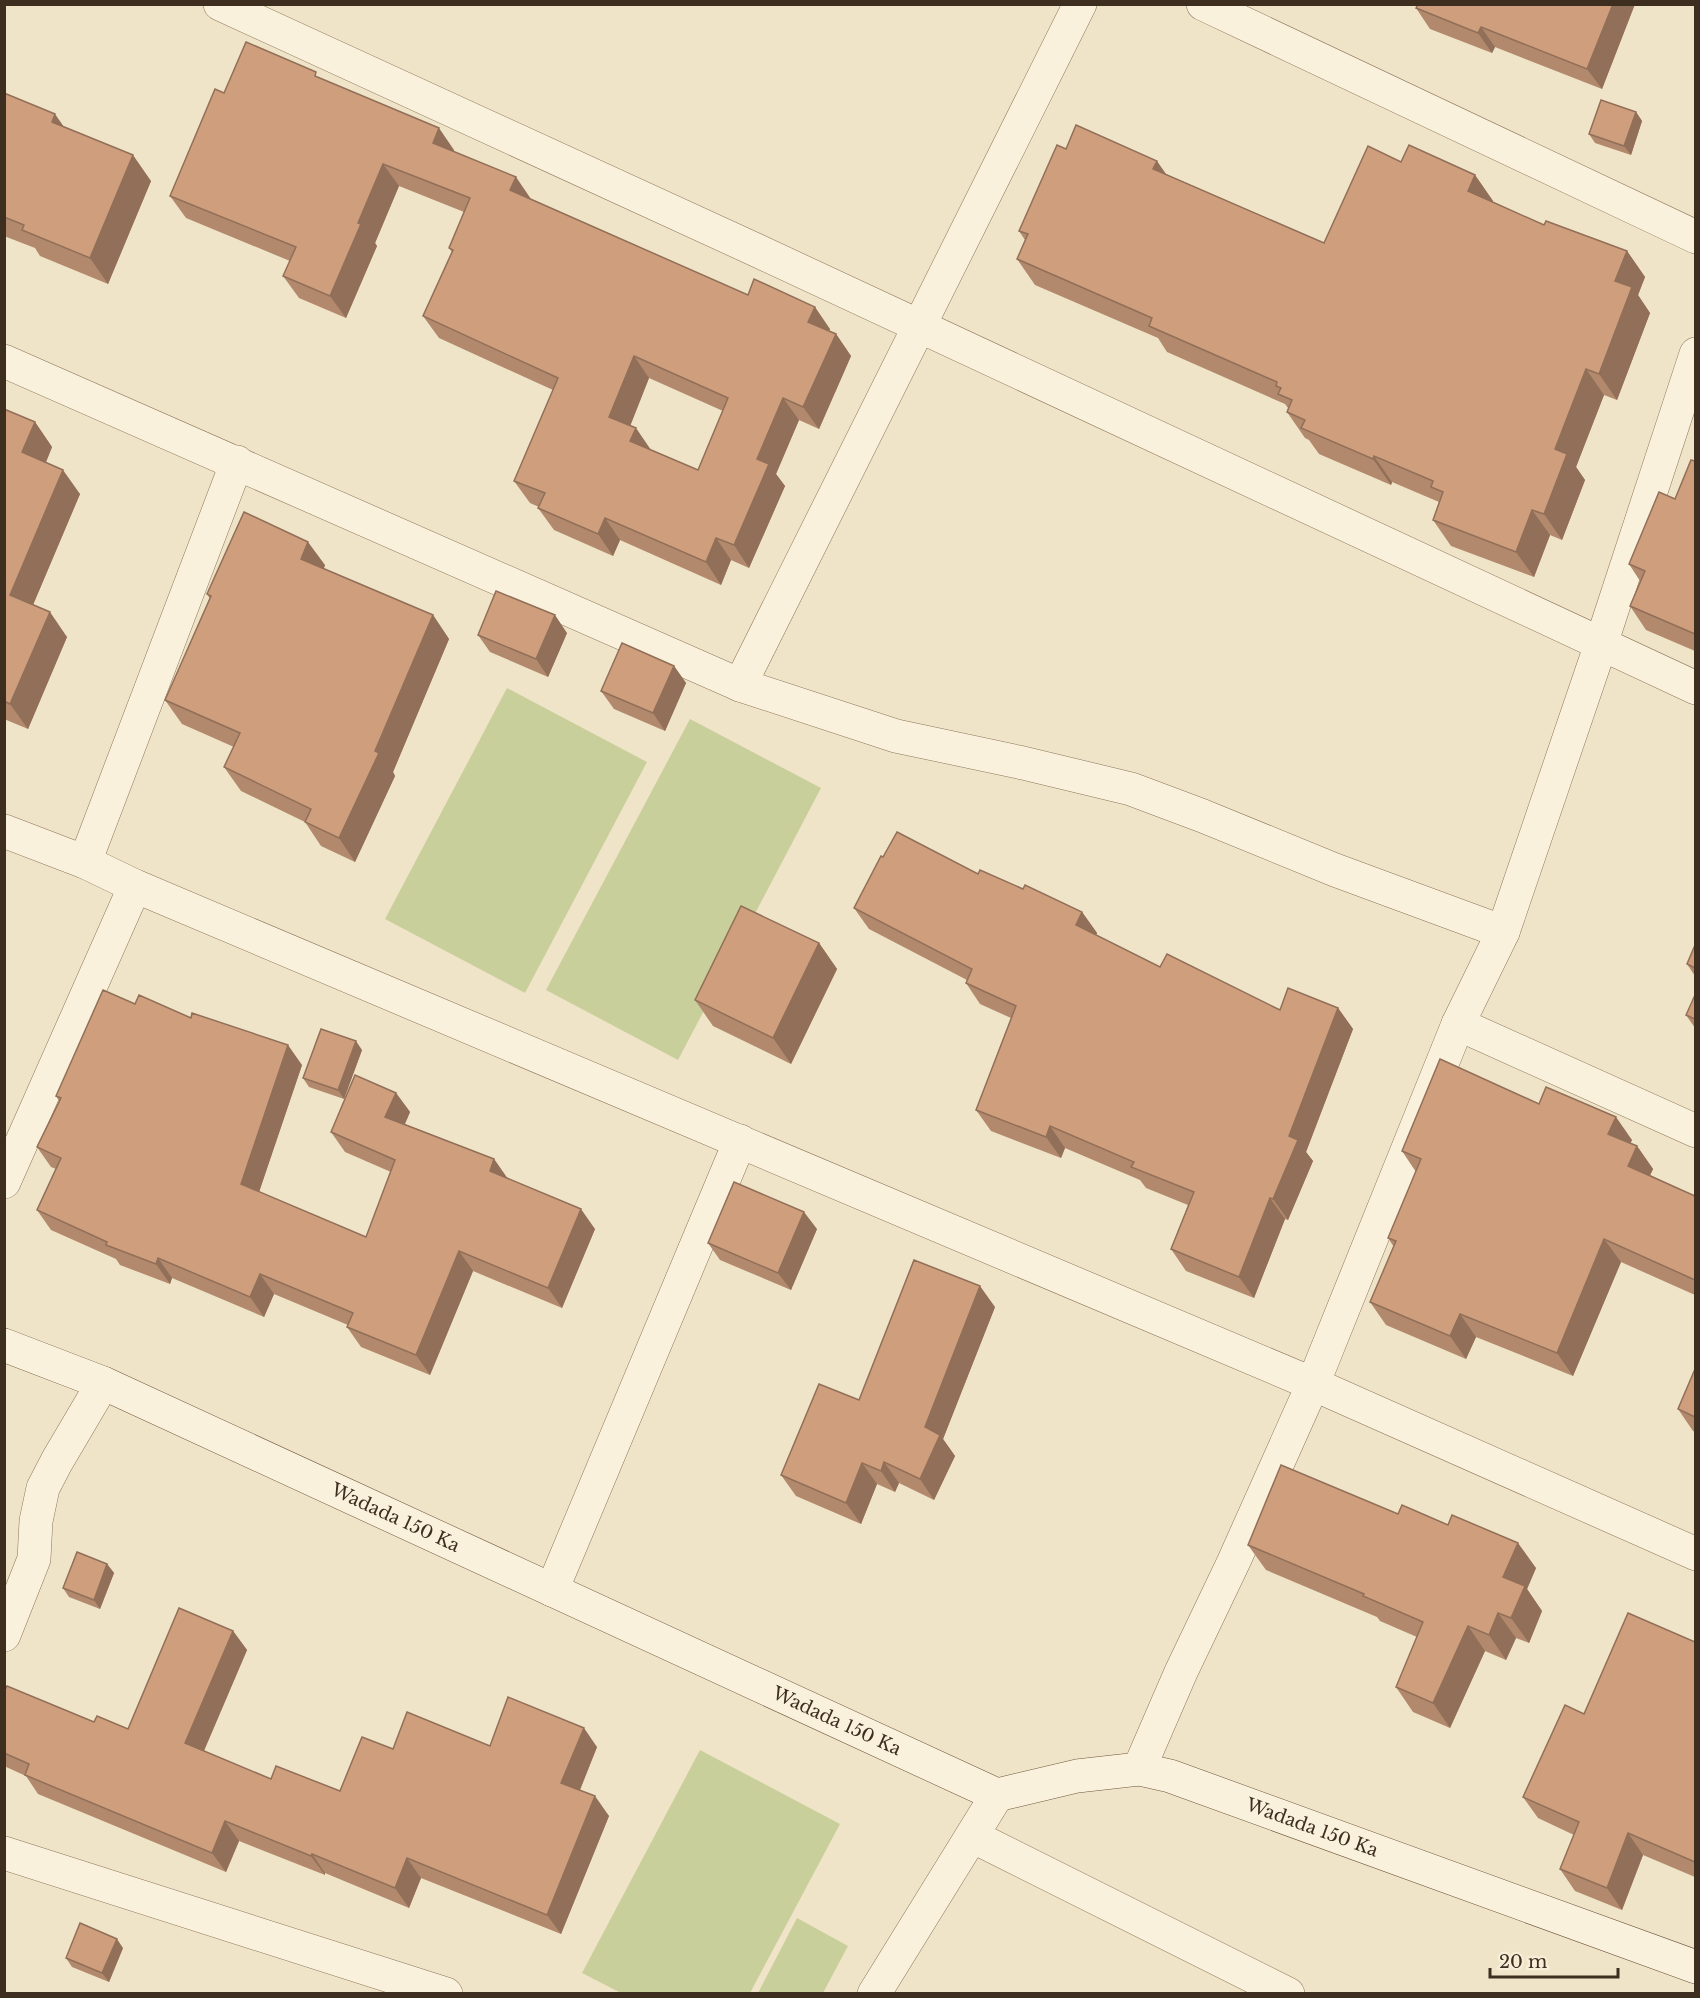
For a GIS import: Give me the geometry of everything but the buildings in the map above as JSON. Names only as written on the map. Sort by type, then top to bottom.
[{"type":"street","points":[[220,4],[756,250],[1695,688]]},
{"type":"street","points":[[740,685],[1080,4]]},
{"type":"street","points":[[1203,4],[1695,237]]},
{"type":"street","points":[[1138,1769],[1313,1383],[1458,1023],[1503,933],[1601,644],[1695,354]]},
{"type":"street","points":[[4,361],[740,685],[896,736],[1131,789],[1335,870],[1503,933]]},
{"type":"street","points":[[85,862],[237,462]]},
{"type":"street","points":[[4,831],[85,862],[135,886],[1313,1383],[1695,1554]]},
{"type":"street","points":[[4,1182],[135,886]]},
{"type":"street","points":[[1458,1023],[1695,1131]]},
{"type":"street","points":[[552,1590],[740,1141]]},
{"type":"street","name":"Wadada 150 Ka","points":[[4,1345],[103,1383],[997,1795],[1077,1776],[1138,1769],[1170,1776],[1695,1967]]},
{"type":"street","points":[[4,1635],[34,1559],[36,1521],[43,1488],[103,1383]]},
{"type":"street","points":[[874,1994],[997,1795]]},
{"type":"street","points":[[972,1836],[1288,1994]]},
{"type":"street","points":[[4,1853],[446,1994]]},
{"type":"green space","points":[[507,688],[647,762],[525,993],[385,919]]},
{"type":"green space","points":[[690,719],[821,788],[678,1060],[546,990]]},
{"type":"green space","points":[[700,1750],[840,1824],[750,1993],[621,1993],[582,1973]]},
{"type":"green space","points":[[797,1918],[848,1946],[823,1993],[758,1993]]}]
